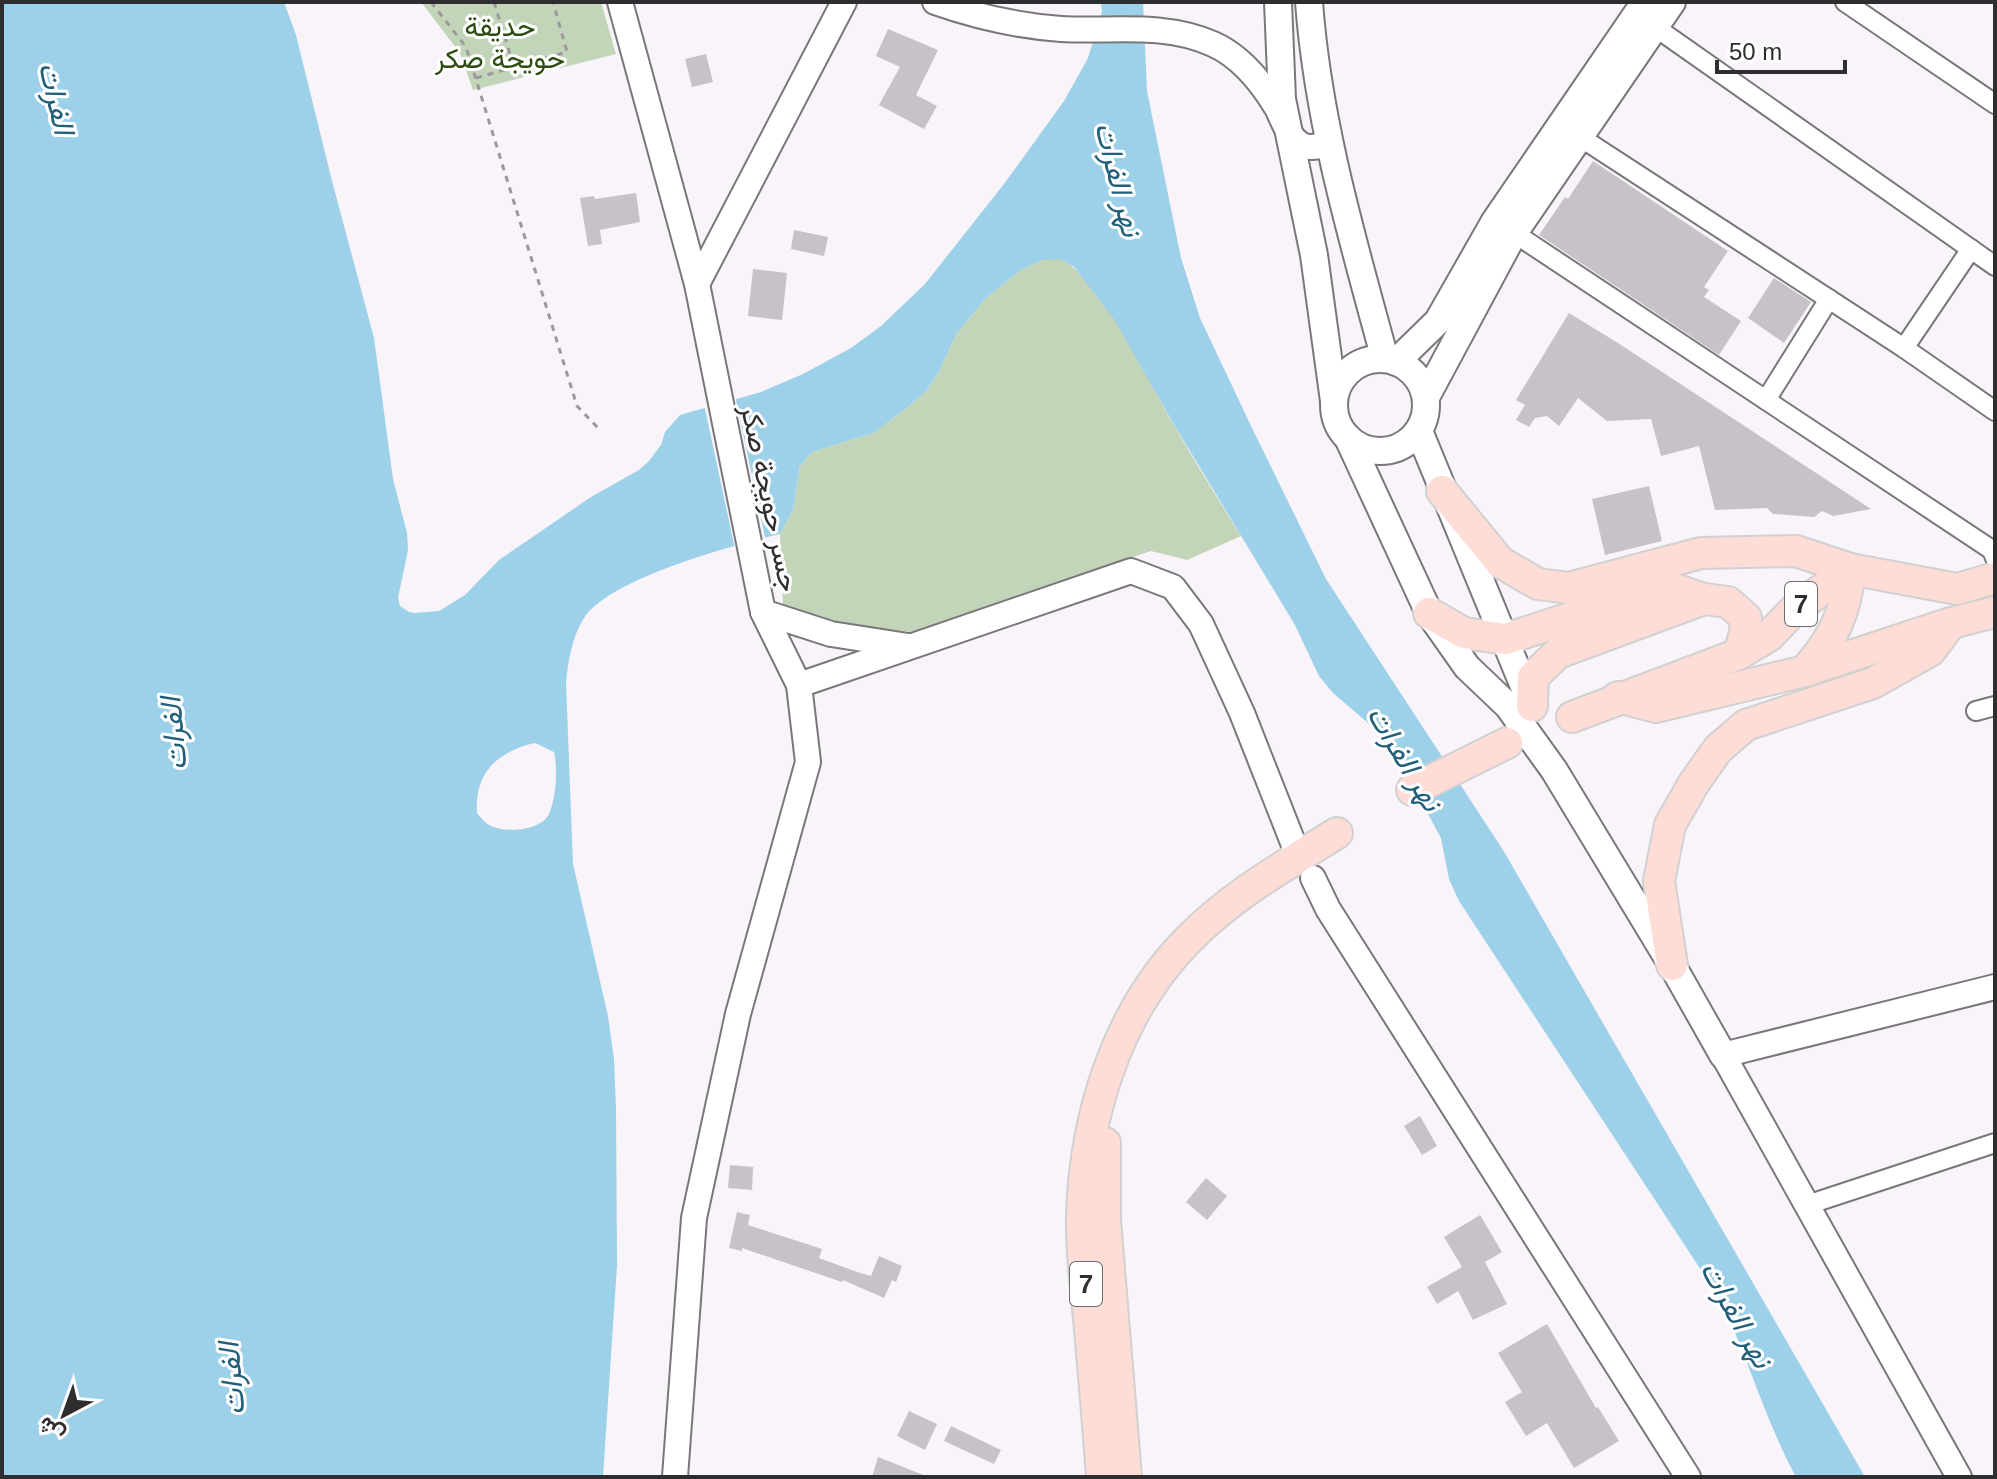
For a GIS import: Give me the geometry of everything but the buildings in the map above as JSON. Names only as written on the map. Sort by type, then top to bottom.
[{"type":"main road","points":[[1278,2],[1282,99],[1318,281],[1340,427],[1348,438],[1429,613],[1467,667],[1508,706],[1554,770],[1723,1055]]},
{"type":"main road","points":[[1309,2],[1313,53],[1329,143],[1391,360]]},
{"type":"main road","points":[[1391,360],[1438,321],[1495,221],[1645,2]]},
{"type":"main road","points":[[1426,397],[1514,233],[1672,2]]},
{"type":"main road","points":[[1334,401],[1345,375],[1356,365],[1370,360],[1391,360],[1410,370],[1420,382],[1426,397],[1427,409],[1419,431],[1398,448],[1385,451],[1358,446],[1348,438]]},
{"type":"main road","points":[[1419,431],[1506,639],[1554,770]]},
{"type":"main road","points":[[1442,491],[1500,562],[1538,584],[1569,588],[1701,553],[1796,551],[1850,569],[1847,598],[1838,625],[1805,671]]},
{"type":"main road","name":"7","points":[[1572,717],[1618,697],[1739,654],[1769,636],[1794,610],[1850,569],[1957,589],[1995,578]]},
{"type":"main road","points":[[1429,613],[1464,633],[1506,639],[1666,586],[1704,599],[1728,602],[1746,618],[1739,654]]},
{"type":"main road","points":[[1532,706],[1533,677],[1558,653],[1704,599]]},
{"type":"main road","name":"7","points":[[1618,697],[1656,707],[1805,671],[1951,623],[1995,612]]},
{"type":"main road","points":[[1672,965],[1659,881],[1670,825],[1718,749],[1746,725],[1873,683],[1930,651],[1951,623]]},
{"type":"main road","points":[[1412,790],[1507,743]]},
{"type":"main road","name":"7","points":[[1102,1477],[1082,1219],[1088,1146],[1124,1029],[1142,998],[1188,939],[1256,883],[1337,833]]},
{"type":"main road","name":"7","points":[[1102,1093],[1105,1220],[1126,1477]]},
{"type":"street","name":"جسر حويجة صكر","points":[[620,2],[697,284],[763,612],[799,685],[808,762],[738,1014],[694,1218],[675,1477]]},
{"type":"street","points":[[697,284],[844,2]]},
{"type":"street","points":[[935,2],[1007,21],[1071,30],[1167,31],[1186,35],[1228,52],[1263,86],[1289,133],[1302,146],[1329,143]]},
{"type":"street","points":[[1845,2],[1995,104]]},
{"type":"street","points":[[1655,27],[1995,266]]},
{"type":"street","points":[[1580,137],[1904,348],[1995,411]]},
{"type":"street","points":[[1514,233],[1992,550],[1995,558]]},
{"type":"street","points":[[1904,348],[1971,249]]},
{"type":"street","points":[[1766,400],[1829,299]]},
{"type":"street","points":[[799,685],[1131,571],[1173,587],[1201,624],[1242,713],[1294,845]]},
{"type":"street","points":[[763,612],[831,634],[914,647]]},
{"type":"street","points":[[1976,711],[1995,706]]},
{"type":"street","points":[[1313,878],[1328,909],[1688,1477]]},
{"type":"street","points":[[1959,1477],[1723,1055],[1995,987]]},
{"type":"street","points":[[1807,1205],[1994,1147]]},
{"type":"path","points":[[431,2],[466,47],[577,406],[598,428]]},
{"type":"path","points":[[494,2],[514,67]]},
{"type":"path","points":[[476,78],[567,52],[553,2]]},
{"type":"green space","name":"حديقة حويجة صكر","points":[[421,2],[601,2],[616,54],[473,90],[460,53]]},
{"type":"green space","points":[[1060,258],[1078,271],[1110,311],[1241,536],[1187,560],[1151,551],[912,632],[850,625],[783,605],[780,534],[793,510],[800,466],[812,452],[874,433],[909,406],[926,391],[957,333],[985,299],[1022,269],[1043,260]]},
{"type":"water","points":[[2,2],[284,2],[296,35],[374,338],[393,479],[407,533],[408,550],[398,598],[400,606],[415,613],[439,611],[465,595],[499,560],[591,497],[639,470],[661,445],[665,432],[680,415],[761,392],[803,374],[851,348],[881,326],[925,284],[1004,184],[1064,101],[1088,58],[1102,12],[1101,2],[1143,2],[1147,91],[1181,258],[1200,318],[1251,426],[1326,579],[1503,850],[1865,1477],[1796,1477],[1720,1299],[1459,901],[1449,879],[1441,838],[1404,770],[1375,729],[1333,693],[1319,676],[1295,625],[1114,319],[1074,267],[1060,259],[1043,260],[1022,269],[985,299],[957,333],[926,391],[909,406],[874,433],[812,452],[800,466],[793,510],[780,534],[705,555],[645,577],[598,603],[584,618],[576,633],[566,683],[573,864],[608,1016],[616,1108],[617,1265],[603,1477],[2,1477]],"holes":[[[535,743],[554,752],[555,792],[545,820],[514,830],[491,826],[482,819],[477,813],[477,799],[484,775],[491,766],[510,752]]]},
{"type":"pier","points":[[735,395],[766,542],[735,549],[704,404]]},
{"type":"water label","name":"الفرات","points":[[57,98]]},
{"type":"water label","name":"نهر الفرات","points":[[1119,179]]},
{"type":"water label","name":"الفرات","points":[[173,734]]},
{"type":"water label","name":"نهر الفرات","points":[[1405,758]]},
{"type":"water label","name":"نهر الفرات","points":[[1737,1314]]},
{"type":"water label","name":"الفرات","points":[[231,1379]]}]
